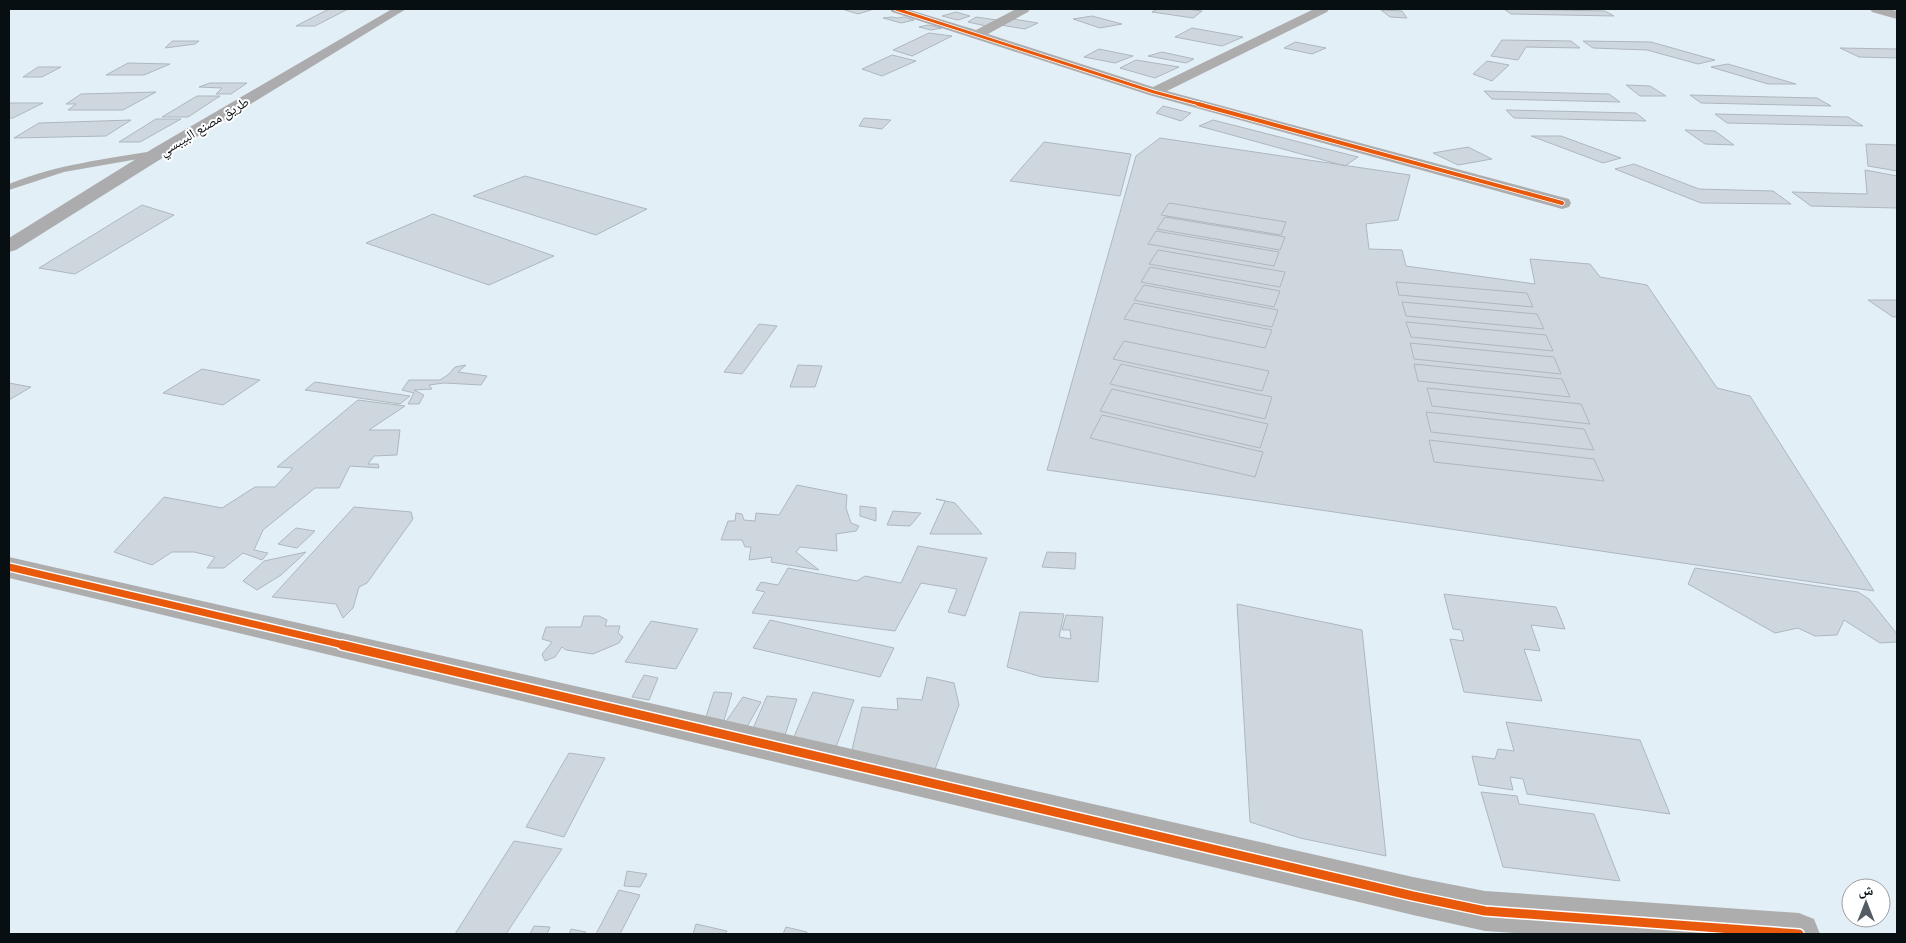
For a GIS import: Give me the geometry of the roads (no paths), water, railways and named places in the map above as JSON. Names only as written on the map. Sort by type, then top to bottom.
[{"type":"main road","name":"طريق مصنع البيبسي","points":[[9,246],[158,153],[400,9]]},
{"type":"street","points":[[896,9],[1154,92],[1562,203]]},
{"type":"street","points":[[923,18],[941,9]]},
{"type":"street","points":[[977,35],[1024,9]]},
{"type":"street","points":[[1154,92],[1323,9]]},
{"type":"street","points":[[1876,9],[1897,16]]},
{"type":"street","points":[[9,568],[1413,896],[1486,911],[1730,932],[1799,934]]},
{"type":"lane","points":[[9,187],[25,180],[70,168],[158,153]]}]
